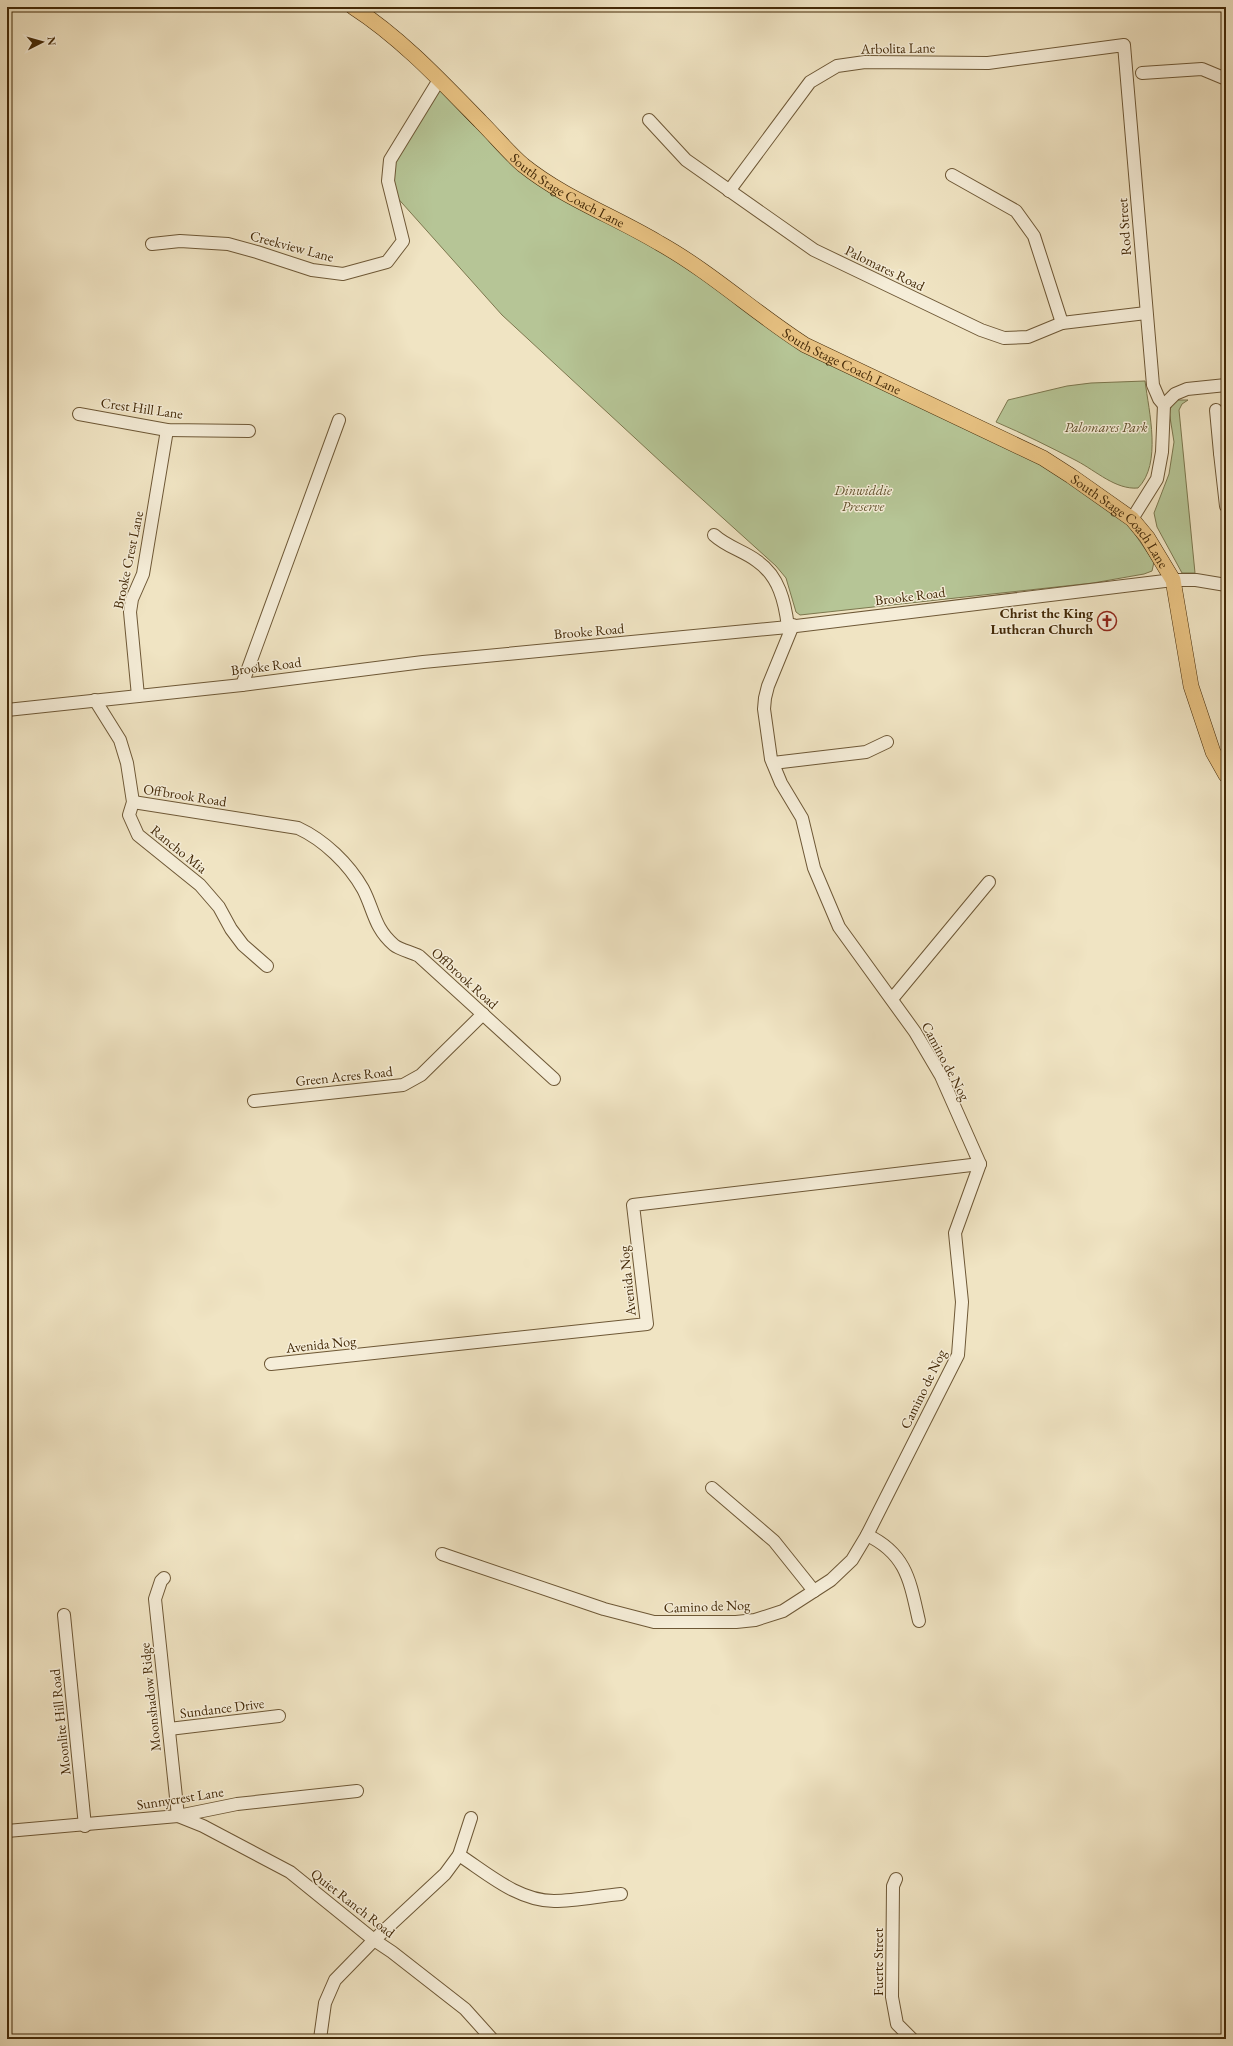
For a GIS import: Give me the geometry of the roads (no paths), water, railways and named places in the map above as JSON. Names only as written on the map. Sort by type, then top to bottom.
[{"type":"main road","name":"South Stage Coach Lane","points":[[353,7],[376,22],[439,80],[522,164],[559,191],[659,242],[688,261],[775,326],[805,345],[1043,458],[1132,519],[1147,537],[1173,580],[1191,686],[1213,752],[1226,775]]},
{"type":"street","name":"Arbolita Lane","points":[[730,191],[810,82],[838,66],[865,62],[988,62],[1124,45]]},
{"type":"street","name":"Rod Street","points":[[1124,45],[1130,95],[1146,313],[1153,385],[1159,399],[1164,405]]},
{"type":"street","points":[[1142,73],[1202,69],[1226,79]]},
{"type":"street","name":"Creekview Lane","points":[[152,244],[180,241],[228,244],[312,270],[332,274],[355,272],[387,262],[403,241],[388,181],[390,160],[439,80]]},
{"type":"street","name":"Palomares Road","points":[[649,120],[686,160],[814,250],[981,330],[1004,338],[1028,337],[1062,323],[1146,313]]},
{"type":"street","points":[[952,175],[1016,211],[1034,236],[1062,323]]},
{"type":"street","points":[[1132,519],[1157,479],[1162,452],[1164,405],[1175,394],[1187,389],[1226,385]]},
{"type":"street","points":[[1216,410],[1223,452],[1226,506]]},
{"type":"street","name":"Crest Hill Lane","points":[[79,414],[167,430],[249,431]]},
{"type":"street","points":[[242,685],[339,420]]},
{"type":"street","name":"Brooke Crest Lane","points":[[138,696],[130,612],[132,599],[143,574],[167,430]]},
{"type":"street","points":[[714,535],[720,541],[757,560],[771,575],[778,585],[784,599],[791,626]]},
{"type":"street","name":"Brooke Road","points":[[7,710],[242,685],[423,662],[791,626],[1173,580],[1196,580],[1226,585]]},
{"type":"street","name":"Camino de Nog","points":[[442,1554],[604,1609],[654,1622],[736,1622],[755,1620],[783,1611],[831,1580],[852,1560],[867,1535],[958,1355],[962,1302],[955,1233],[980,1164],[941,1076],[915,1032],[839,927],[814,868],[802,818],[781,783],[773,763],[764,709],[765,698],[768,686],[791,626]]},
{"type":"street","name":"Rancho Mia","points":[[95,700],[120,740],[134,802],[129,815],[138,835],[200,885],[219,907],[231,929],[243,945],[267,966]]},
{"type":"street","points":[[773,763],[866,752],[887,742]]},
{"type":"street","name":"Offbrook Road","points":[[134,802],[298,828],[313,835],[342,861],[363,889],[375,921],[385,936],[395,946],[419,956],[554,1079]]},
{"type":"street","points":[[892,999],[988,882]]},
{"type":"street","name":"Green Acres Road","points":[[254,1101],[403,1085],[421,1075],[483,1014]]},
{"type":"street","name":"Avenida Nog","points":[[271,1364],[647,1324],[633,1205],[980,1164]]},
{"type":"street","points":[[712,1488],[774,1541],[814,1591]]},
{"type":"street","points":[[867,1535],[877,1540],[894,1553],[903,1565],[909,1577],[919,1621]]},
{"type":"street","name":"Moonshadow Ridge","points":[[164,1578],[161,1581],[155,1599],[178,1816]]},
{"type":"street","name":"Moonlite Hill Road","points":[[64,1615],[85,1826]]},
{"type":"street","name":"Sundance Drive","points":[[169,1730],[279,1716]]},
{"type":"street","name":"Sunnycrest Lane","points":[[7,1832],[85,1826],[178,1816],[237,1804],[357,1791]]},
{"type":"street","name":"Quiet Ranch Road","points":[[178,1816],[203,1826],[290,1872],[374,1940],[392,1952],[465,2009],[492,2039]]},
{"type":"street","points":[[320,2039],[325,2003],[335,1980],[374,1940],[445,1874],[458,1855],[471,1818]]},
{"type":"street","points":[[458,1855],[517,1892],[537,1899],[554,1901],[622,1894]]},
{"type":"street","name":"Fuerte Street","points":[[896,1879],[893,1886],[892,1997],[896,2024],[912,2039]]},
{"type":"place","name":"Christ the King Lutheran Church","points":[[1107,621]]},
{"type":"park label","name":"Palomares Park","points":[[1106,427]]},
{"type":"park label","name":"Dinwiddie Preserve","points":[[863,498]]}]
